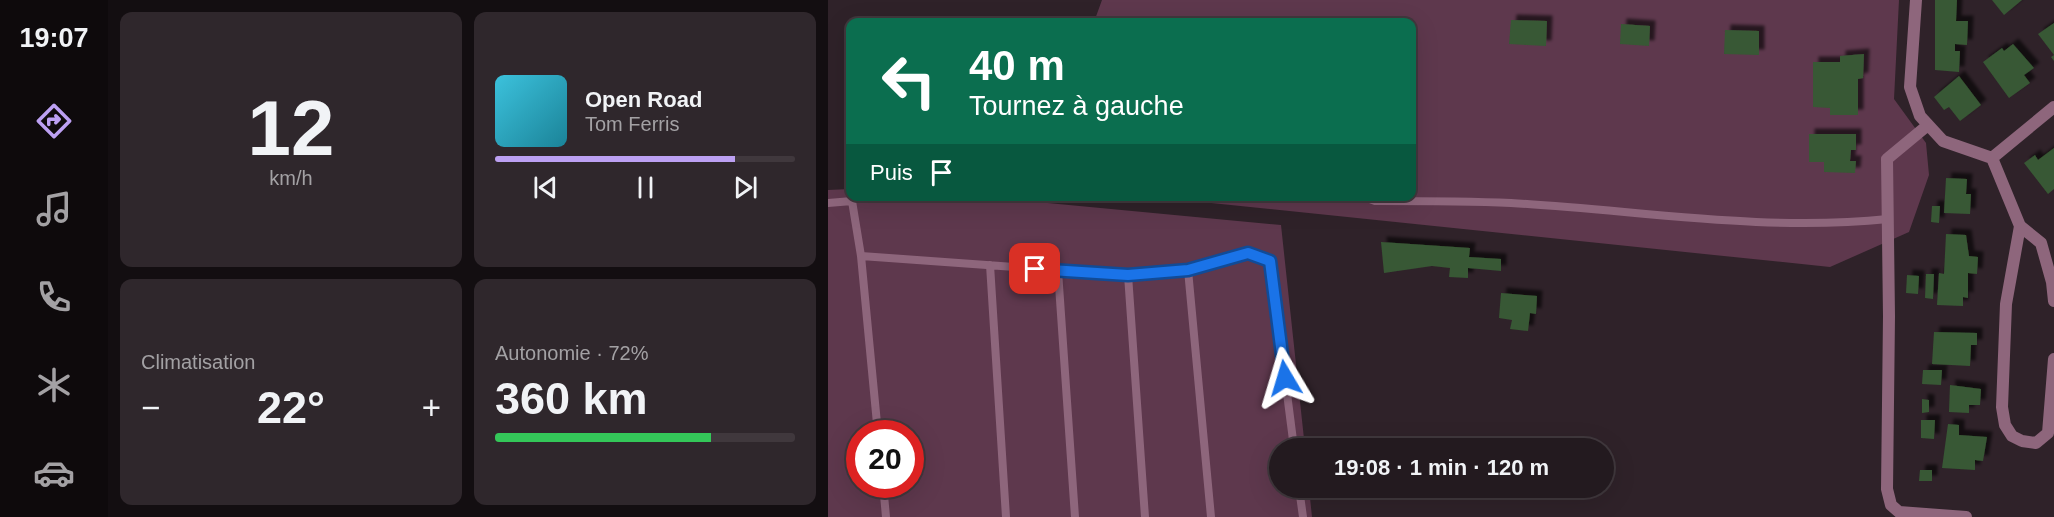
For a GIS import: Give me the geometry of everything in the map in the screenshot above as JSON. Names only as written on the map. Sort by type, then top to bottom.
[{"type":"street","points":[[1917,0],[1910,87],[1920,116],[1943,141],[1992,158],[2020,226],[2041,243],[2052,282],[2054,301]]},
{"type":"street","points":[[1992,158],[2054,107]]},
{"type":"street","points":[[1928,125],[1887,159],[1887,489],[1891,505],[1899,512],[1966,517]]},
{"type":"street","points":[[2020,226],[2006,304],[2002,407],[2005,425],[2012,436],[2022,441],[2036,443],[2048,433],[2054,359]]},
{"type":"lane","points":[[828,202],[852,201],[861,256],[877,420]]},
{"type":"lane","points":[[1375,201],[1511,203],[1695,220],[1845,224],[1888,219]]},
{"type":"lane","points":[[861,256],[1128,275],[1188,270],[1248,253],[1270,261],[1293,438]]},
{"type":"lane","points":[[990,265],[1006,517]]},
{"type":"lane","points":[[1188,270],[1211,517]]},
{"type":"lane","points":[[1058,271],[1074,517]]},
{"type":"lane","points":[[1128,275],[1145,517]]},
{"type":"lane","points":[[884,498],[886,517]]},
{"type":"lane","points":[[1300,498],[1303,517]]},
{"type":"shaded area","points":[[1102,0],[1899,0],[1894,99],[1926,143],[1929,175],[1909,232],[1830,267],[1192,201],[1416,201],[1416,18],[1095,18]]},
{"type":"shaded area","points":[[846,189],[846,201],[1027,201],[1281,225],[1304,438],[1269,438],[1269,498],[1310,498],[1312,517],[828,517],[828,190]]},
{"type":"building","points":[[1935,0],[1957,0],[1956,21],[1968,21],[1967,45],[1955,44],[1955,51],[1960,51],[1959,72],[1935,70]]},
{"type":"building","points":[[1992,0],[2022,0],[2004,15]]},
{"type":"building","points":[[1511,20],[1547,21],[1546,46],[1509,44]]},
{"type":"building","points":[[2054,23],[2054,55],[2038,34]]},
{"type":"building","points":[[1621,24],[1650,26],[1649,46],[1620,44]]},
{"type":"building","points":[[1725,30],[1759,31],[1759,55],[1724,54]]},
{"type":"building","points":[[2013,44],[2034,68],[2024,75],[2030,83],[2009,98],[1983,62],[2002,48],[2004,51]]},
{"type":"building","points":[[1864,54],[1863,78],[1858,79],[1858,115],[1830,115],[1830,108],[1813,107],[1813,62],[1840,62],[1840,56]]},
{"type":"building","points":[[1959,76],[1981,105],[1960,121],[1949,107],[1944,110],[1934,97]]},
{"type":"building","points":[[1809,134],[1856,134],[1856,150],[1851,150],[1850,161],[1856,161],[1855,173],[1824,172],[1824,162],[1809,162]]},
{"type":"building","points":[[2054,148],[2054,189],[2048,194],[2024,163],[2035,155],[2038,160]]},
{"type":"building","points":[[1946,178],[1967,179],[1966,194],[1971,194],[1970,214],[1944,213]]},
{"type":"building","points":[[1932,206],[1940,206],[1939,223],[1931,222]]},
{"type":"building","points":[[1946,234],[1966,235],[1969,256],[1978,257],[1977,274],[1968,273],[1968,298],[1963,297],[1963,306],[1937,305],[1939,273],[1944,274]]},
{"type":"building","points":[[1381,242],[1470,248],[1469,257],[1501,259],[1501,271],[1468,268],[1468,278],[1449,277],[1450,268],[1432,266],[1384,273]]},
{"type":"building","points":[[1926,274],[1934,274],[1933,299],[1925,298]]},
{"type":"building","points":[[1907,275],[1919,276],[1918,294],[1906,293]]},
{"type":"building","points":[[1501,293],[1537,296],[1536,314],[1530,313],[1528,331],[1510,329],[1512,320],[1499,318]]},
{"type":"building","points":[[1934,332],[1977,333],[1977,345],[1971,345],[1970,366],[1932,364]]},
{"type":"building","points":[[1923,370],[1942,370],[1941,385],[1922,384]]},
{"type":"building","points":[[1950,385],[1981,389],[1980,405],[1969,405],[1969,413],[1949,412]]},
{"type":"building","points":[[1922,399],[1929,400],[1929,412],[1922,413]]},
{"type":"building","points":[[1921,420],[1935,420],[1934,439],[1921,438]]},
{"type":"building","points":[[1948,424],[1959,425],[1959,435],[1987,437],[1983,461],[1975,460],[1975,470],[1942,468]]},
{"type":"building","points":[[1920,470],[1932,470],[1932,481],[1919,481]]},
{"type":"route","points":[[1035,269],[1128,275],[1188,270],[1248,253],[1270,261],[1285,378]]}]
